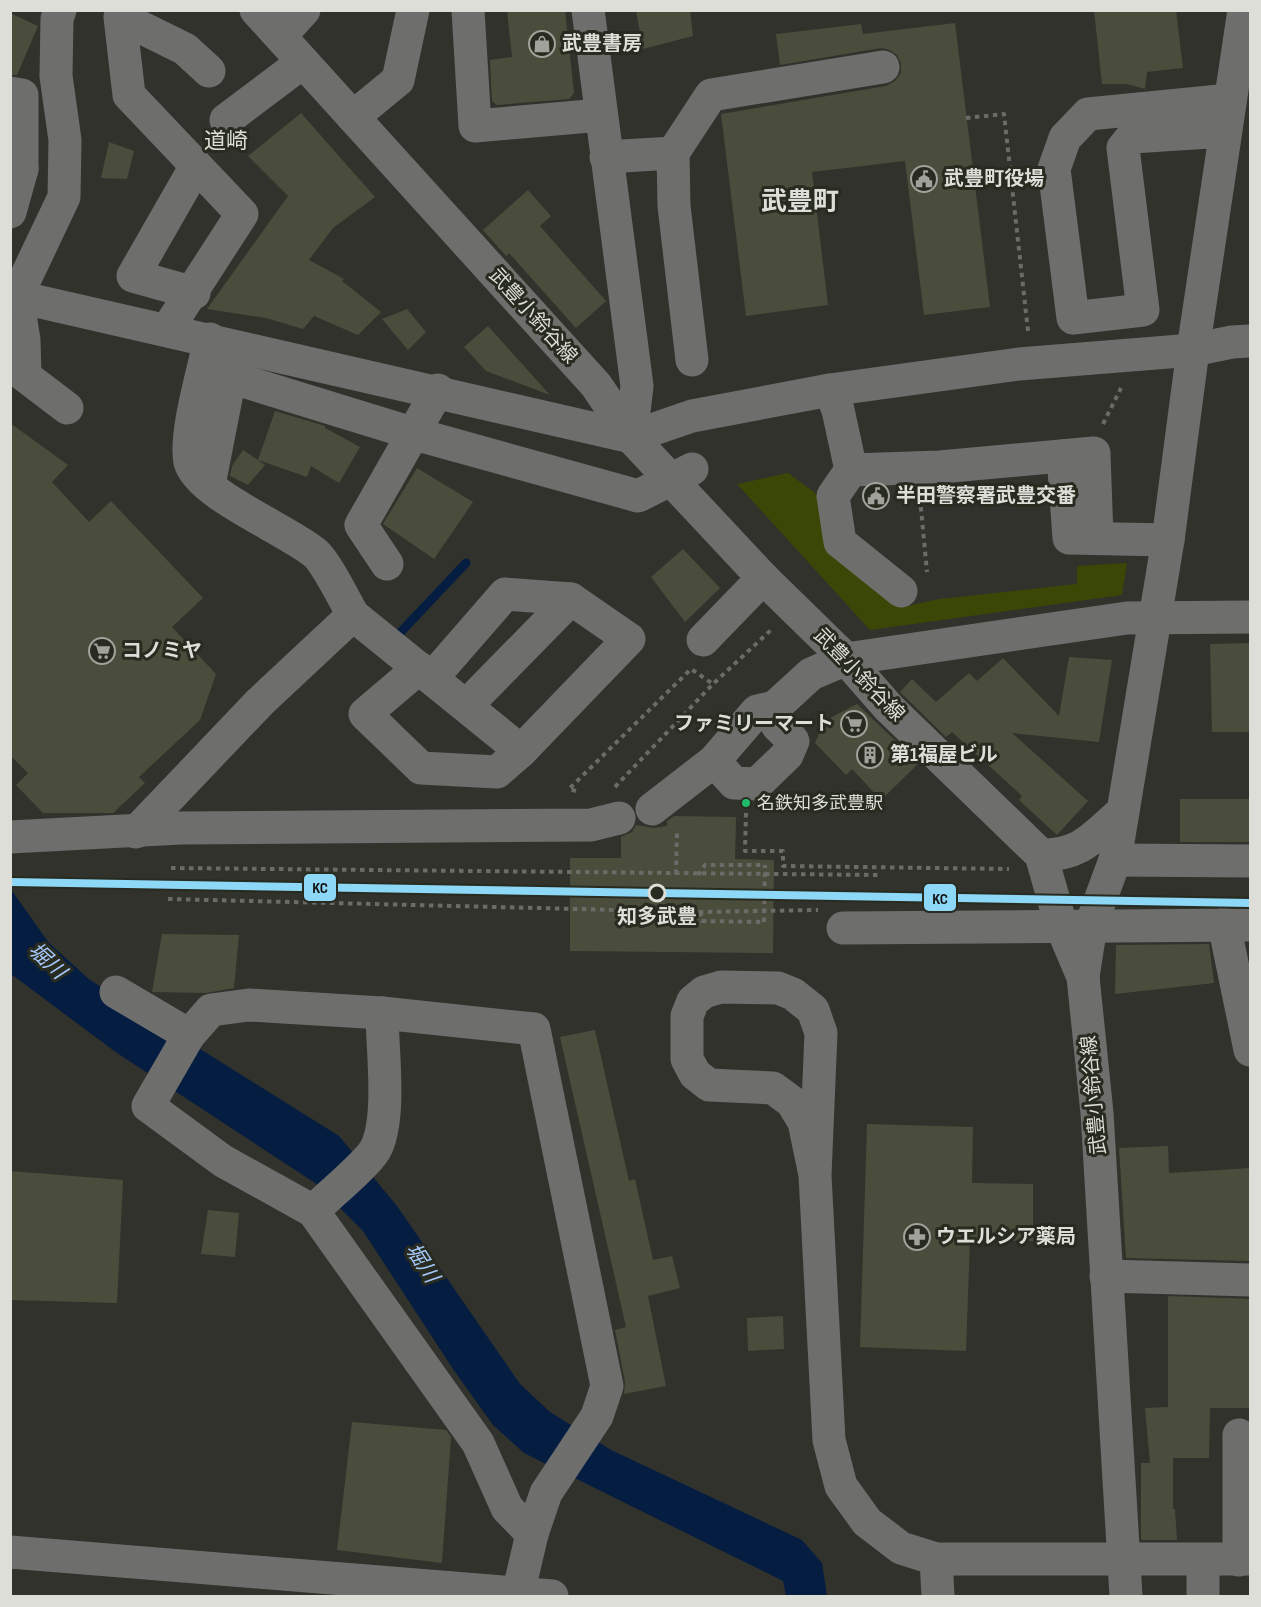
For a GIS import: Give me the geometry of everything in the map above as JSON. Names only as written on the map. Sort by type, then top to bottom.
[{"type":"main road","name":"武豊小鈴谷線","points":[[256,10],[596,386],[631,437],[682,474],[763,578],[846,659],[889,708],[1043,862],[1076,925],[1083,977],[1097,1113],[1126,1596]]},
{"type":"street","points":[[60,10],[57,20],[56,76],[65,140],[64,197],[14,296],[24,340],[25,376],[67,408]]},
{"type":"street","points":[[280,35],[304,10]]},
{"type":"street","points":[[353,117],[398,80],[413,10]]},
{"type":"street","points":[[468,10],[476,126],[601,115]]},
{"type":"street","points":[[588,10],[637,386],[631,437]]},
{"type":"street","points":[[1076,925],[1115,861],[1168,540],[1228,116],[1244,58],[1244,10]]},
{"type":"street","points":[[167,330],[194,293],[242,214],[129,95],[120,17],[184,49],[209,71]]},
{"type":"street","points":[[226,120],[303,62]]},
{"type":"street","points":[[692,360],[674,206],[674,153],[711,95],[883,67]]},
{"type":"street","points":[[10,93],[22,95],[10,212]]},
{"type":"street","points":[[1088,114],[1228,116],[1131,137],[1124,148],[1143,310],[1073,318],[1054,169],[1065,138],[1088,114]]},
{"type":"street","points":[[606,157],[674,153]]},
{"type":"street","points":[[194,293],[133,276],[196,166]]},
{"type":"street","points":[[14,296],[438,390],[631,437],[692,416],[830,390],[1019,364],[1193,351],[1232,342],[1251,341]]},
{"type":"street","points":[[209,484],[230,377],[223,342]]},
{"type":"street","points":[[223,342],[189,443],[190,461],[196,476],[265,524],[316,553],[353,615],[521,751]]},
{"type":"street","points":[[230,377],[415,434],[638,496],[682,474]]},
{"type":"street","points":[[387,564],[361,525],[415,434],[438,390]]},
{"type":"street","points":[[830,390],[838,410],[851,470],[832,496],[840,542],[901,591]]},
{"type":"street","points":[[851,470],[916,468],[1087,444],[1083,538],[1168,540]]},
{"type":"street","points":[[703,640],[763,578]]},
{"type":"street","points":[[505,594],[571,599],[629,639],[521,751],[497,772],[421,768],[365,714],[425,673],[505,594]]},
{"type":"street","points":[[466,706],[571,599]]},
{"type":"street","points":[[136,832],[260,702],[353,615]]},
{"type":"street","points":[[652,809],[714,761],[757,711],[775,707],[811,674],[846,659],[1128,618],[1251,617]]},
{"type":"street","points":[[714,761],[734,783],[757,784],[787,755],[793,741],[777,725],[775,707]]},
{"type":"street","points":[[1043,862],[1083,847],[1123,811]]},
{"type":"street","points":[[10,837],[181,828],[591,825],[619,818]]},
{"type":"street","points":[[1115,861],[1251,861]]},
{"type":"street","points":[[834,919],[1076,925],[1237,925],[1251,1050]]},
{"type":"street","points":[[793,994],[805,1013],[807,1054],[789,1080],[773,1088],[709,1085],[695,1074],[687,1059],[687,1016],[698,996],[704,992],[721,987],[778,988],[793,994],[813,1010],[821,1033],[815,1175],[829,1440],[841,1486],[867,1522],[901,1548],[936,1559],[1245,1559],[1239,1436]]},
{"type":"street","points":[[116,992],[189,1035]]},
{"type":"street","points":[[518,1594],[532,1534],[546,1493],[597,1416],[607,1386],[534,1029],[382,1013],[240,1006],[211,1010],[189,1035],[148,1106],[224,1161],[313,1211],[478,1443],[507,1508],[532,1534]]},
{"type":"street","points":[[313,1211],[375,1149],[382,1123],[385,1068],[382,1013]]},
{"type":"street","points":[[773,1088],[792,1102],[804,1122],[815,1175]]},
{"type":"street","points":[[1106,1276],[1251,1280]]},
{"type":"street","points":[[10,1552],[552,1596]]},
{"type":"street","points":[[936,1559],[938,1596]]},
{"type":"street","points":[[1203,1560],[1203,1596]]},
{"type":"path","points":[[966,118],[1004,114],[1028,332]]},
{"type":"path","points":[[1087,444],[1123,384]]},
{"type":"path","points":[[901,591],[911,599],[930,596],[916,468]]},
{"type":"path","points":[[619,818],[602,801],[713,684],[773,628],[809,623]]},
{"type":"path","points":[[580,793],[569,789],[691,669],[713,684]]},
{"type":"path","points":[[652,809],[678,809],[676,874]]},
{"type":"path","points":[[735,810],[746,810],[745,850],[783,850],[783,866],[1043,862]]},
{"type":"path","points":[[698,875],[705,865],[765,866],[764,922],[702,921],[700,912]]},
{"type":"path","points":[[171,868],[879,875]]},
{"type":"path","points":[[168,899],[700,912],[834,919]]},
{"type":"green space","points":[[788,473],[818,495],[824,536],[903,607],[939,599],[1077,584],[1077,566],[1127,563],[1122,595],[870,630],[737,484]]},
{"type":"water","name":"堀川","points":[[10,888],[49,943],[90,980],[339,1136],[397,1206],[520,1384],[550,1412],[611,1450],[802,1540],[822,1563],[827,1596],[786,1596],[783,1581],[524,1453],[493,1425],[453,1369],[363,1231],[315,1183],[117,1053],[11,974]]},
{"type":"building","points":[[507,10],[565,10],[574,93],[569,99],[497,105],[492,101],[490,60],[512,57]]},
{"type":"building","points":[[636,10],[690,10],[693,36],[643,49]]},
{"type":"building","points":[[1094,10],[1176,10],[1183,68],[1147,72],[1145,89],[1127,84],[1102,84]]},
{"type":"building","points":[[10,13],[38,26],[17,75],[10,75]]},
{"type":"building","points":[[955,23],[990,307],[924,315],[905,161],[812,172],[828,305],[746,316],[721,114],[886,86],[895,81],[901,73],[901,63],[897,55],[881,48],[780,65],[776,34],[861,24],[863,34]]},
{"type":"building","points":[[301,113],[375,197],[333,228],[309,260],[344,279],[342,281],[381,312],[358,335],[314,316],[303,329],[266,318],[207,309],[288,196],[248,156]]},
{"type":"building","points":[[109,142],[134,151],[127,179],[101,178]]},
{"type":"building","points":[[528,190],[551,216],[540,226],[606,301],[576,328],[509,253],[506,256],[483,230]]},
{"type":"building","points":[[407,309],[426,332],[408,350],[382,319]]},
{"type":"building","points":[[488,326],[550,395],[486,371],[464,347]]},
{"type":"building","points":[[275,411],[325,426],[360,447],[339,483],[311,466],[307,477],[258,460]]},
{"type":"building","name":"コノミヤ","points":[[10,423],[68,465],[52,482],[89,522],[111,501],[203,598],[172,627],[216,674],[200,720],[139,777],[145,783],[113,813],[43,813],[16,785],[28,773],[10,755]]},
{"type":"building","points":[[243,450],[265,465],[248,485],[230,476],[232,466]]},
{"type":"building","points":[[417,468],[473,502],[434,559],[383,524]]},
{"type":"building","points":[[683,549],[720,588],[685,622],[651,577]]},
{"type":"building","points":[[1251,643],[1251,732],[1212,732],[1210,644]]},
{"type":"building","points":[[1069,657],[1112,660],[1099,742],[1012,733],[1088,801],[1057,835],[1019,800],[1022,796],[952,732],[946,737],[900,692],[912,679],[936,702],[969,673],[977,681],[1003,658],[1059,716]]},
{"type":"building","name":"第1福屋ビル","points":[[857,704],[919,763],[881,800],[852,769],[846,775],[815,743],[821,729],[832,717]]},
{"type":"building","points":[[1180,799],[1251,799],[1251,842],[1180,842]]},
{"type":"building","points":[[674,816],[736,817],[735,859],[774,860],[773,953],[570,951],[570,858],[621,858],[621,837],[632,832],[636,825],[654,828],[667,826],[667,821]]},
{"type":"building","points":[[162,934],[239,935],[234,988],[206,993],[152,992]]},
{"type":"building","points":[[1209,944],[1214,983],[1115,994],[1116,945]]},
{"type":"building","points":[[595,1030],[629,1181],[635,1179],[653,1260],[672,1256],[680,1288],[648,1296],[666,1386],[624,1394],[625,1382],[615,1330],[626,1327],[560,1037]]},
{"type":"building","name":"ウエルシア薬局","points":[[867,1124],[973,1127],[972,1183],[1033,1184],[1033,1241],[970,1240],[966,1351],[860,1347]]},
{"type":"building","points":[[1168,1146],[1169,1173],[1250,1168],[1251,1261],[1126,1258],[1119,1148]]},
{"type":"building","points":[[10,1171],[123,1180],[117,1303],[10,1300]]},
{"type":"building","points":[[208,1210],[239,1213],[235,1257],[201,1254]]},
{"type":"building","points":[[1168,1296],[1251,1299],[1251,1408],[1210,1408],[1209,1458],[1173,1458],[1173,1509],[1175,1509],[1177,1540],[1141,1540],[1141,1463],[1150,1463],[1145,1408],[1168,1407]]},
{"type":"building","points":[[783,1316],[784,1349],[748,1351],[747,1318]]},
{"type":"building","points":[[352,1422],[446,1430],[451,1437],[442,1563],[337,1550]]},
{"type":"waterway","points":[[397,636],[466,563]]},
{"type":"transit line","name":"KC","points":[[10,882],[1250,903]]},
{"type":"place","name":"武豊書房","points":[[542,44]]},
{"type":"place","name":"武豊町役場","points":[[924,179]]},
{"type":"place","name":"半田警察署武豊交番","points":[[876,496]]},
{"type":"place","name":"コノミヤ","points":[[102,651]]},
{"type":"place","name":"ファミリーマート","points":[[854,724]]},
{"type":"place","name":"第1福屋ビル","points":[[870,755]]},
{"type":"place","name":"名鉄知多武豊駅","points":[[746,803]]},
{"type":"place","name":"知多武豊","points":[[657,893]]},
{"type":"place","name":"ウエルシア薬局","points":[[917,1237]]},
{"type":"district","name":"道崎","points":[[226,141]]},
{"type":"district","name":"武豊町","points":[[800,202]]}]
